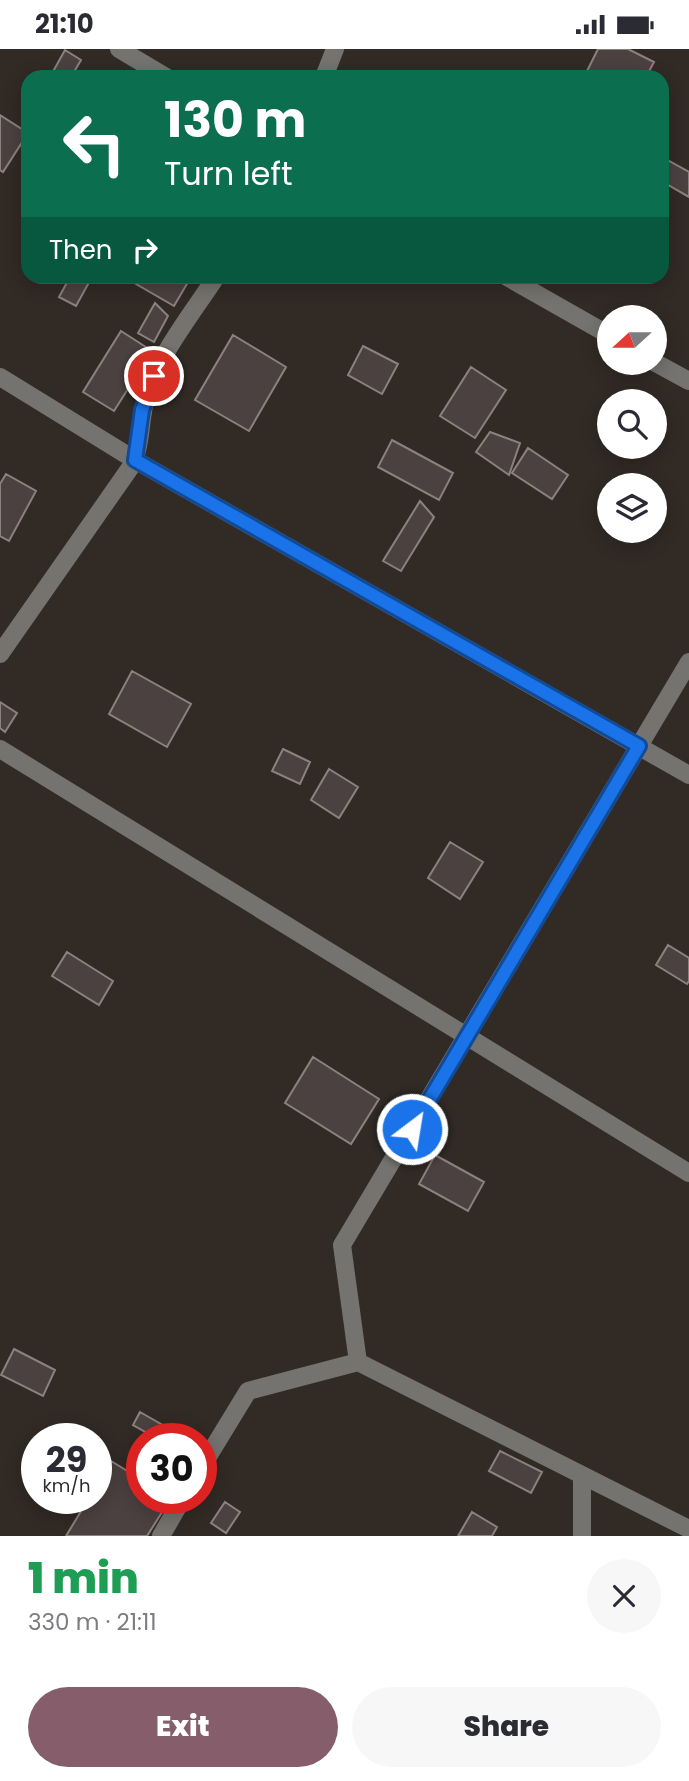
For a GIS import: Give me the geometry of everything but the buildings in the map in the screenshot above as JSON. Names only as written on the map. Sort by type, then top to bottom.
[{"type":"street","points":[[119,49],[154,70]]},
{"type":"street","points":[[327,70],[335,49]]},
{"type":"street","points":[[0,654],[135,460],[142,410],[154,376],[212,284]]},
{"type":"street","points":[[519,284],[597,328]]},
{"type":"street","points":[[667,369],[689,381]]},
{"type":"street","points":[[0,377],[135,460],[689,775]]},
{"type":"street","points":[[358,1362],[342,1245],[689,662]]},
{"type":"street","points":[[0,749],[689,1173]]},
{"type":"street","points":[[217,1442],[248,1391],[358,1362],[689,1529]]},
{"type":"street","points":[[582,1475],[582,1536]]},
{"type":"street","points":[[161,1536],[174,1514]]},
{"type":"route","points":[[154,376],[142,410],[135,460],[639,746],[412,1129]]}]
